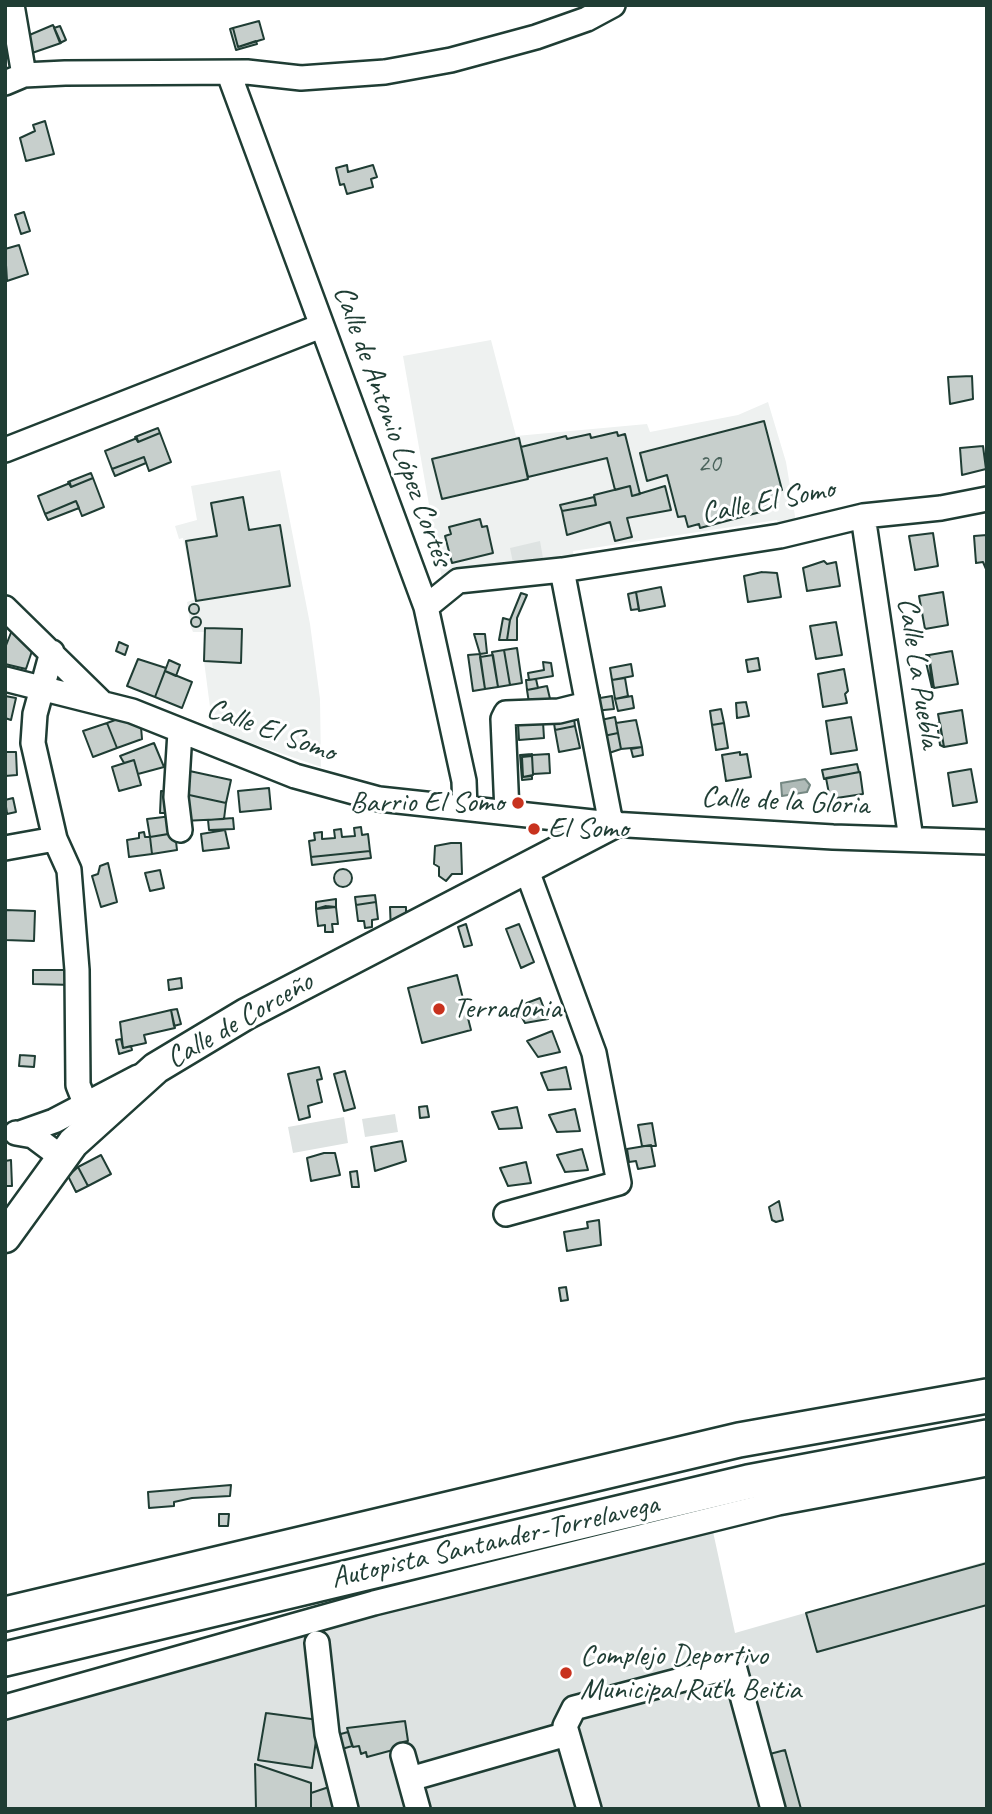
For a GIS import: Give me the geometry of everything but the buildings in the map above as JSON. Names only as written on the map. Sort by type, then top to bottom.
[{"type":"highway","name":"Autopista Santander-Torrelavega","points":[[5,1615],[740,1440],[987,1396]]},
{"type":"highway","name":"Autopista Santander-Torrelavega","points":[[5,1659],[748,1482],[987,1437]]},
{"type":"main road","name":"Calle de Corceño","points":[[562,847],[581,821]]},
{"type":"main road","name":"Calle de Corceño","points":[[5,1237],[76,1128],[156,1068],[246,1014],[447,921],[526,868],[562,847],[611,824]]},
{"type":"street","points":[[12,5],[15,79],[247,72],[301,78],[385,72],[451,60],[536,37],[587,19],[613,5]]},
{"type":"street","name":"Calle de Antonio López Cortés","points":[[229,74],[426,607],[464,780],[465,808]]},
{"type":"street","points":[[5,450],[321,326]]},
{"type":"street","name":"Calle El Somo","points":[[426,607],[458,581],[562,570],[780,536],[863,516],[987,499]]},
{"type":"street","name":"Calle La Puebla","points":[[863,516],[911,839]]},
{"type":"street","points":[[562,570],[611,824]]},
{"type":"street","points":[[5,608],[100,701]]},
{"type":"street","points":[[52,652],[35,714],[33,743],[55,839],[69,870],[77,970],[76,1128]]},
{"type":"street","name":"Calle El Somo","points":[[5,679],[100,701],[295,776],[350,793],[581,821]]},
{"type":"street","points":[[507,812],[503,719],[506,713],[559,711],[587,704]]},
{"type":"street","name":"Calle El Somo","points":[[180,732],[181,762],[176,797],[180,830]]},
{"type":"street","name":"Calle de la Gloria","points":[[581,821],[987,842]]},
{"type":"street","points":[[5,848],[55,839]]},
{"type":"street","points":[[506,1214],[619,1183],[594,1053],[526,868]]},
{"type":"street","points":[[13,1133],[33,1136],[76,1128]]},
{"type":"street","points":[[13,1133],[76,1128]]},
{"type":"street","points":[[5,1707],[374,1603],[778,1503],[987,1464]]},
{"type":"street","points":[[317,1643],[327,1734],[346,1809]]},
{"type":"street","points":[[589,1809],[565,1726],[574,1707],[734,1666],[773,1809]]},
{"type":"street","points":[[410,1779],[567,1734]]},
{"type":"street","points":[[403,1755],[418,1809]]},
{"type":"shaded area","points":[[491,340],[516,436],[647,424],[650,432],[738,415],[768,402],[786,462],[796,522],[779,526],[777,520],[573,551],[574,559],[442,579],[403,356]]},
{"type":"shaded area","points":[[280,470],[310,624],[320,699],[321,767],[213,730],[204,661],[205,632],[193,632],[191,627],[187,602],[196,599],[183,538],[179,539],[175,526],[197,520],[191,486]]},
{"type":"shaded area","points":[[540,541],[544,564],[514,568],[510,548]]},
{"type":"shaded area","points":[[805,779],[810,785],[807,792],[782,796],[781,783]]},
{"type":"shaded area","points":[[395,1114],[398,1132],[365,1137],[362,1119]]},
{"type":"shaded area","points":[[344,1117],[348,1143],[293,1153],[288,1127]]},
{"type":"shaded area","name":"Complejo Deportivo Municipal Ruth Beitia","points":[[712,1527],[735,1633],[987,1561],[987,1809],[5,1809],[5,1713],[265,1640]]},
{"type":"place","name":"Barrio El Somo","points":[[518,803]]},
{"type":"place","name":"El Somo","points":[[534,829]]},
{"type":"place","name":"Terradonia","points":[[439,1009]]},
{"type":"place","name":"Complejo Deportivo Municipal Ruth Beitia","points":[[566,1673]]}]
